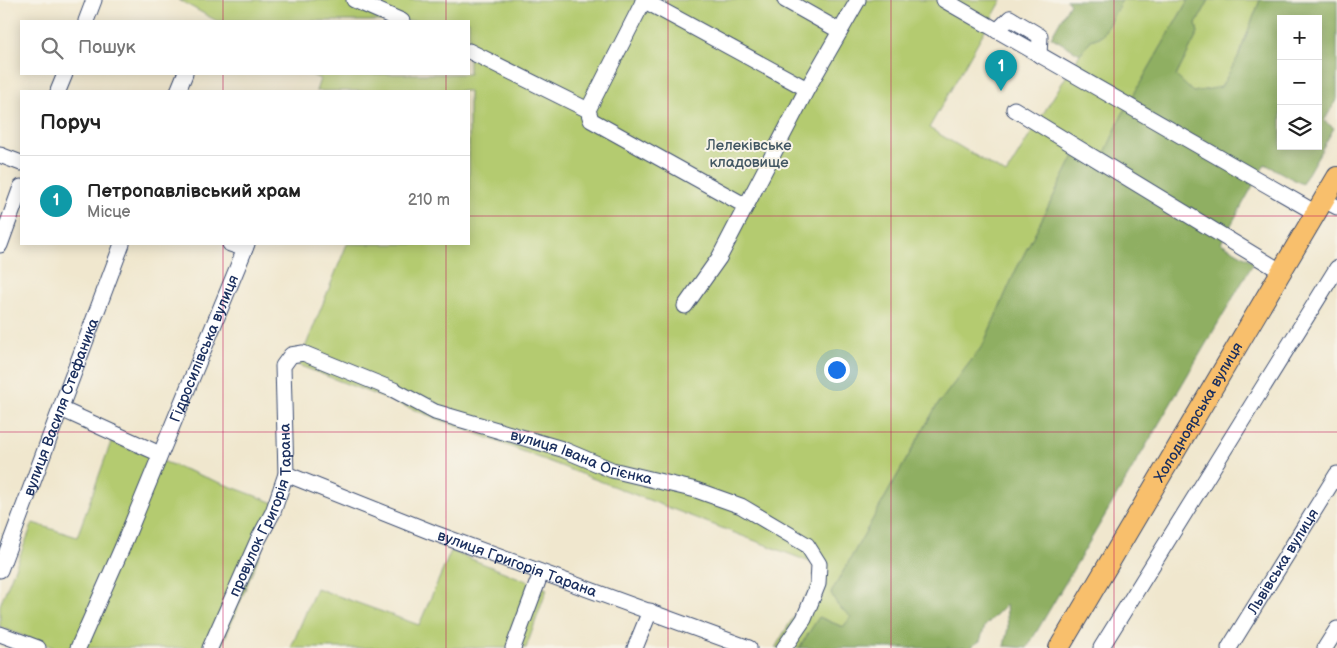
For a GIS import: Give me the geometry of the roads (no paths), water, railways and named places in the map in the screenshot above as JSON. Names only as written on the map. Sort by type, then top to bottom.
[{"type":"main road","name":"Холодноярська вулиця","points":[[1059,648],[1282,272],[1325,207],[1337,177]]},
{"type":"street","points":[[86,20],[94,0]]},
{"type":"street","points":[[354,0],[377,5],[400,20]]},
{"type":"street","points":[[746,206],[591,120],[588,110],[644,0],[808,89]]},
{"type":"street","points":[[785,0],[840,31]]},
{"type":"street","points":[[685,306],[719,258],[808,89],[858,0]]},
{"type":"street","points":[[944,0],[1039,55],[1325,207]]},
{"type":"street","points":[[470,51],[588,110]]},
{"type":"street","points":[[58,90],[65,75]]},
{"type":"street","points":[[178,90],[185,75]]},
{"type":"street","points":[[1014,109],[1282,272]]},
{"type":"street","points":[[0,155],[20,163]]},
{"type":"street","points":[[0,245],[20,190]]},
{"type":"street","name":"вулиця Василя Стефаника","points":[[0,570],[122,245]]},
{"type":"street","name":"Гідросилівська вулиця","points":[[78,648],[246,246]]},
{"type":"street","points":[[1101,648],[1337,268]]},
{"type":"street","name":"вулиця Івана Огієнка","points":[[283,366],[291,355],[303,353],[394,390],[435,412],[562,449],[612,470],[696,490],[741,506],[807,545],[819,564],[818,584],[804,619],[784,648]]},
{"type":"street","name":"провулок Григорія Тарана","points":[[210,648],[254,548],[273,512],[286,474],[283,366]]},
{"type":"street","points":[[61,409],[160,454]]},
{"type":"street","name":"вулиця Григорія Тарана","points":[[286,474],[541,573],[749,648]]},
{"type":"street","name":"Львівська вулиця","points":[[1229,648],[1337,474]]},
{"type":"street","points":[[513,648],[541,573]]},
{"type":"street","points":[[635,648],[650,611]]},
{"type":"street","points":[[1325,648],[1337,629]]},
{"type":"street","points":[[0,634],[38,648]]},
{"type":"place","name":"Петропавлівський храм","points":[[1001,91]]},
{"type":"park label","name":"Лелеківське кладовище","points":[[749,154]]}]
